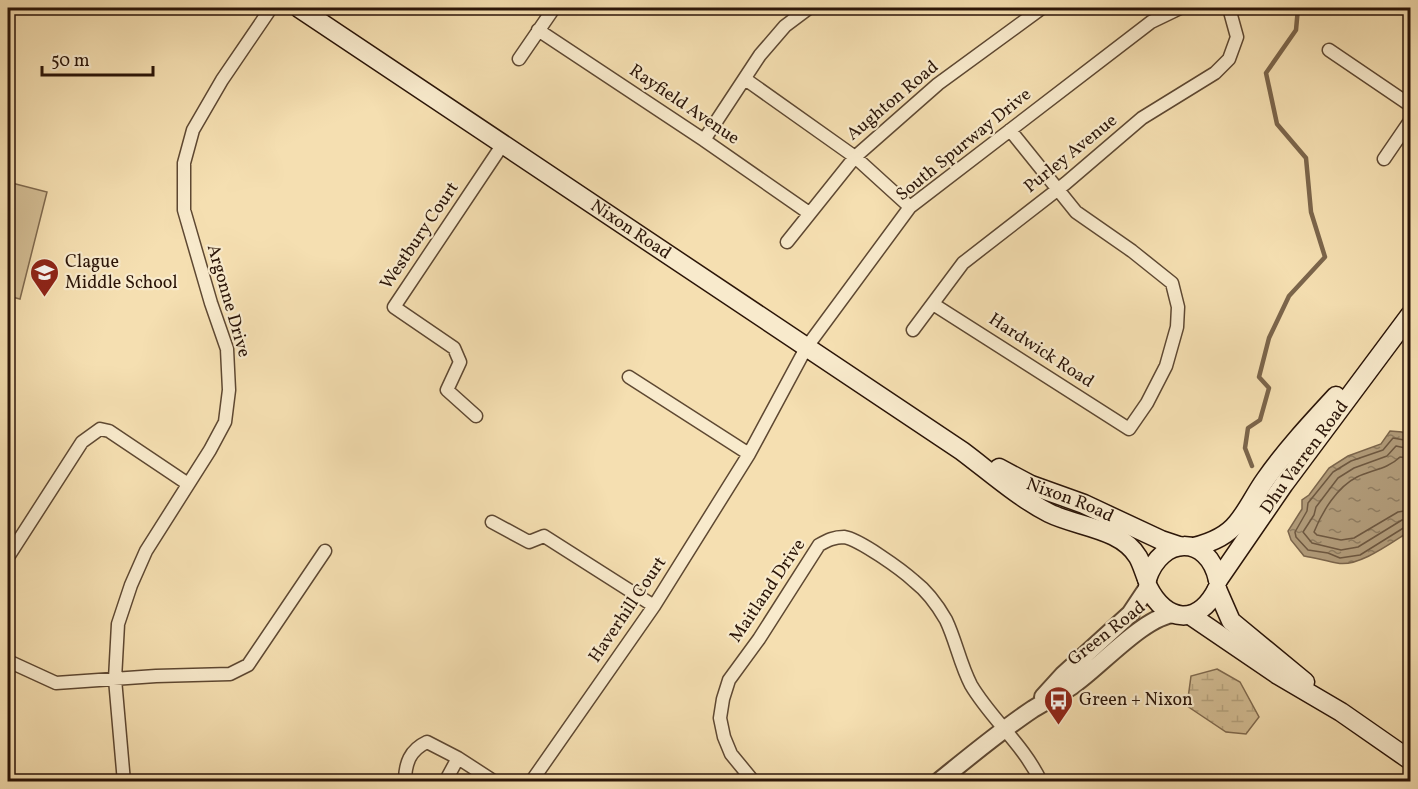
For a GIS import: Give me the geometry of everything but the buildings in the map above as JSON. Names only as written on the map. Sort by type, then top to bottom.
[{"type":"main road","name":"Nixon Road","points":[[299,8],[394,69],[962,451],[1018,493],[1049,512],[1122,541],[1138,557],[1147,583]]},
{"type":"main road","name":"Dhu Varren Road","points":[[1217,584],[1284,484],[1410,315]]},
{"type":"main road","name":"Dhu Varren Road","points":[[1186,547],[1217,539],[1238,523],[1264,481],[1287,451],[1393,336]]},
{"type":"main road","name":"Nixon Road","points":[[962,451],[1032,485],[1084,504],[1161,540],[1186,547]]},
{"type":"main road","points":[[1341,712],[1231,621],[1217,584],[1216,570],[1209,560],[1186,547],[1165,551],[1151,566],[1147,583],[1158,602],[1341,712],[1410,760]]},
{"type":"main road","points":[[1183,615],[1203,609],[1210,601],[1217,584]]},
{"type":"street","name":"Argonne Drive","points":[[124,782],[115,679],[118,624],[131,585],[146,551],[210,450],[225,422],[229,390],[227,349],[184,210],[184,163],[193,130],[222,80],[271,8]]},
{"type":"street","points":[[519,59],[554,8]]},
{"type":"street","points":[[704,140],[760,55],[785,26],[809,8]]},
{"type":"street","name":"Aughton Road","points":[[787,242],[855,157],[938,84],[1042,8]]},
{"type":"street","name":"South Spurway Drive","points":[[806,348],[910,207],[1151,22],[1180,8]]},
{"type":"street","name":"Purley Avenue","points":[[913,330],[963,263],[1058,189],[1142,118],[1215,73],[1229,59],[1237,37],[1229,8]]},
{"type":"street","name":"Rayfield Avenue","points":[[538,30],[809,213]]},
{"type":"street","points":[[1329,50],[1410,105]]},
{"type":"street","points":[[745,79],[855,157],[910,207]]},
{"type":"street","points":[[1384,159],[1410,121]]},
{"type":"street","points":[[1010,130],[1058,189]]},
{"type":"street","name":"Westbury Court","points":[[476,416],[447,390],[460,362],[454,348],[394,307],[503,144]]},
{"type":"street","name":"Hardwick Road","points":[[933,304],[1129,429],[1147,403],[1166,366],[1177,327],[1178,308],[1172,283],[1154,267],[1076,212],[1058,189]]},
{"type":"street","name":"Haverhill Court","points":[[531,782],[654,606],[748,454],[806,348]]},
{"type":"street","points":[[629,377],[748,454]]},
{"type":"street","points":[[8,557],[82,442],[100,429],[109,431],[188,484]]},
{"type":"street","points":[[492,522],[529,542],[544,536],[654,606]]},
{"type":"street","name":"Maitland Drive","points":[[754,782],[731,754],[723,737],[720,718],[729,680],[780,607],[809,557],[819,545],[832,538],[847,537],[859,542],[915,581],[933,601],[946,621],[971,685],[1035,769],[1041,782]]},
{"type":"street","points":[[8,660],[56,683],[230,674],[248,665],[325,551]]},
{"type":"street","name":"Green Road","points":[[1033,709],[1063,675],[1130,614],[1147,583]]},
{"type":"street","name":"Green Road","points":[[938,782],[1033,709],[1074,685],[1144,627],[1165,614],[1183,615]]},
{"type":"street","points":[[405,782],[409,759],[417,747],[427,742],[458,758],[495,782]]},
{"type":"street","points":[[445,782],[458,758]]},
{"type":"green space","points":[[8,182],[47,192],[20,299],[8,296]]},
{"type":"green space","points":[[1217,669],[1240,682],[1259,717],[1246,734],[1226,732],[1187,706],[1191,676]]},
{"type":"water","points":[[1390,431],[1402,432],[1410,436],[1410,531],[1375,553],[1355,562],[1345,564],[1304,556],[1291,540],[1288,531],[1302,509],[1302,500],[1309,495],[1329,468],[1348,456],[1381,444]]},
{"type":"waterway","points":[[1252,466],[1245,448],[1248,428],[1260,420],[1269,388],[1259,377],[1269,338],[1289,296],[1325,257],[1311,212],[1306,158],[1277,124],[1266,73],[1296,30],[1298,8]]},
{"type":"place","name":"Clague Middle School","points":[[44,298]]},
{"type":"place","name":"Green + Nixon","points":[[1058,726]]}]
